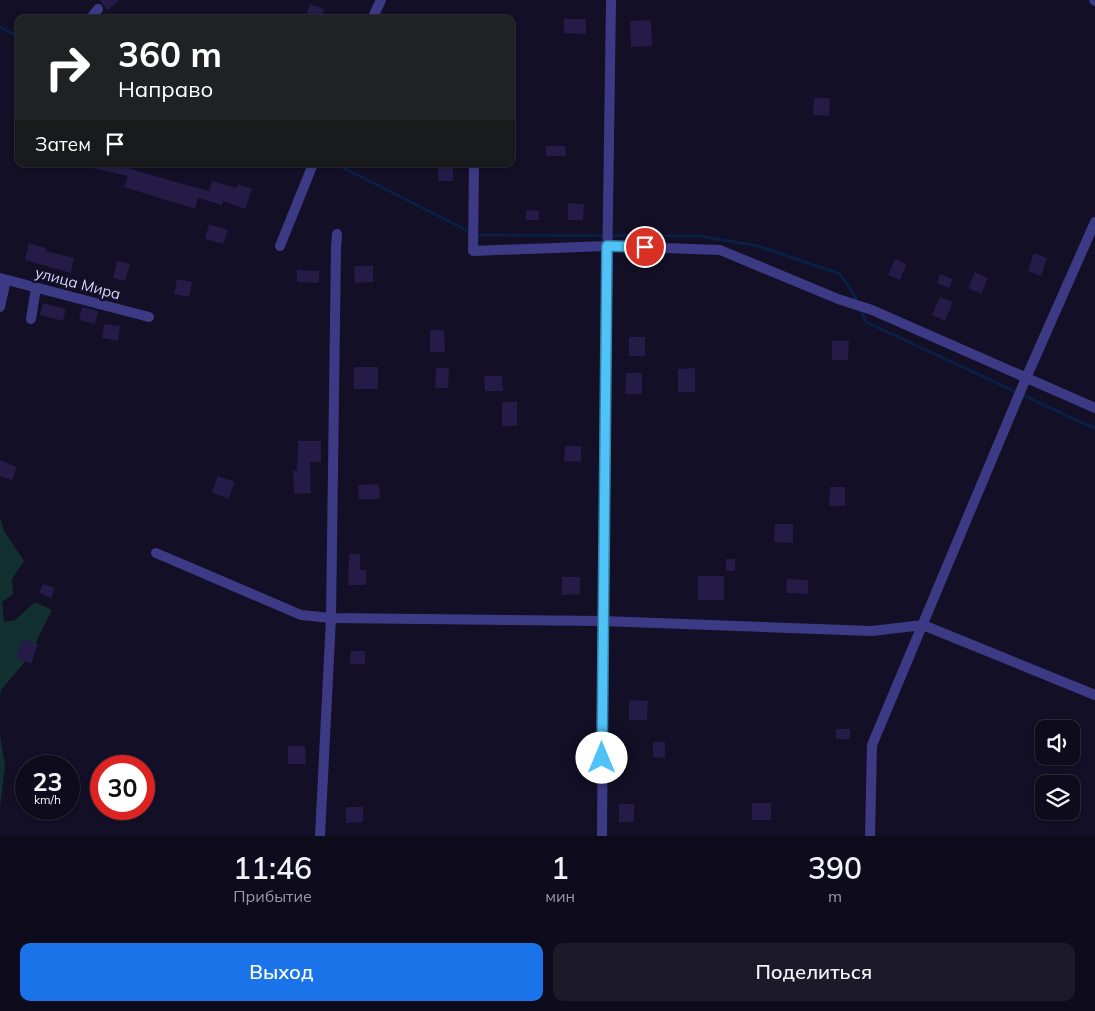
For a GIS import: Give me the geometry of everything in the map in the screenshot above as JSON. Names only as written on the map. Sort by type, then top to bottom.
[{"type":"street","points":[[374,15],[380,0]]},
{"type":"street","points":[[602,836],[607,246],[612,0]]},
{"type":"street","points":[[93,15],[98,9]]},
{"type":"street","points":[[280,246],[311,167]]},
{"type":"street","points":[[474,167],[473,251],[607,246],[720,250],[838,299],[872,310],[1095,408]]},
{"type":"street","points":[[870,836],[872,745],[1026,378],[1095,222]]},
{"type":"street","points":[[320,836],[331,618],[337,234]]},
{"type":"street","points":[[0,307],[3,279]]},
{"type":"street","name":"улица Мира","points":[[3,279],[149,317]]},
{"type":"street","points":[[31,319],[36,288]]},
{"type":"street","points":[[156,553],[301,615],[331,618],[603,620],[872,631],[923,625],[1095,695]]},
{"type":"green space","points":[[0,517],[4,531],[24,561],[12,579],[13,594],[2,602],[4,622],[15,620],[35,602],[52,610],[28,658],[1,690],[0,697]]},
{"type":"green space","points":[[0,734],[5,766],[0,807]]},
{"type":"building","points":[[99,0],[119,0],[108,10]]},
{"type":"building","points":[[310,4],[324,9],[322,15],[306,15]]},
{"type":"building","points":[[564,19],[586,19],[586,34],[564,33]]},
{"type":"building","points":[[651,20],[652,46],[631,47],[630,21]]},
{"type":"building","points":[[814,98],[830,98],[829,116],[813,115]]},
{"type":"building","points":[[546,146],[565,146],[566,156],[546,156]]},
{"type":"building","points":[[88,167],[125,167],[209,191],[212,181],[236,188],[238,184],[252,189],[245,209],[223,201],[222,205],[198,198],[195,209],[124,187],[128,176]]},
{"type":"building","points":[[438,167],[453,167],[453,181],[438,181]]},
{"type":"building","points":[[568,203],[584,204],[583,220],[568,220]]},
{"type":"building","points":[[526,210],[539,211],[539,220],[526,220]]},
{"type":"building","points":[[209,224],[228,230],[223,244],[205,239]]},
{"type":"building","points":[[29,243],[46,248],[45,251],[74,258],[71,273],[25,260]]},
{"type":"building","points":[[1034,253],[1047,258],[1041,276],[1028,271]]},
{"type":"building","points":[[895,259],[907,264],[900,280],[888,275]]},
{"type":"building","points":[[117,261],[130,264],[125,281],[113,278]]},
{"type":"building","points":[[354,266],[373,266],[373,282],[355,283]]},
{"type":"building","points":[[297,270],[319,271],[319,283],[297,282]]},
{"type":"building","points":[[975,272],[988,278],[981,294],[968,288]]},
{"type":"building","points":[[940,274],[953,279],[949,288],[937,283]]},
{"type":"building","points":[[177,279],[192,282],[189,297],[174,294]]},
{"type":"building","points":[[940,297],[953,302],[945,321],[932,315]]},
{"type":"building","points":[[43,303],[66,309],[63,321],[40,315]]},
{"type":"building","points":[[82,307],[98,311],[95,324],[79,320]]},
{"type":"building","points":[[104,324],[120,326],[118,341],[102,338]]},
{"type":"building","points":[[430,330],[444,330],[445,352],[430,352]]},
{"type":"building","points":[[629,337],[645,337],[645,356],[629,356]]},
{"type":"building","points":[[832,341],[849,341],[848,360],[832,360]]},
{"type":"building","points":[[354,367],[378,367],[378,389],[354,389]]},
{"type":"building","points":[[436,368],[449,368],[448,388],[435,388]]},
{"type":"building","points":[[695,368],[695,392],[678,392],[678,369]]},
{"type":"building","points":[[626,373],[642,373],[642,394],[625,394]]},
{"type":"building","points":[[484,376],[502,376],[503,391],[485,391]]},
{"type":"building","points":[[502,402],[517,402],[517,426],[502,426]]},
{"type":"building","points":[[298,441],[321,441],[321,462],[310,462],[311,493],[294,494],[293,471],[297,471]]},
{"type":"building","points":[[565,446],[581,446],[581,462],[564,461]]},
{"type":"building","points":[[0,460],[17,467],[12,480],[0,476]]},
{"type":"building","points":[[218,476],[235,482],[228,499],[212,492]]},
{"type":"building","points":[[379,484],[380,499],[359,499],[358,485]]},
{"type":"building","points":[[830,487],[845,487],[845,506],[829,506]]},
{"type":"building","points":[[775,524],[793,524],[793,543],[774,542]]},
{"type":"building","points":[[349,554],[360,554],[360,570],[366,570],[366,585],[348,585]]},
{"type":"building","points":[[726,559],[735,559],[735,571],[726,571]]},
{"type":"building","points":[[698,576],[724,576],[724,600],[698,600]]},
{"type":"building","points":[[562,577],[580,577],[580,594],[562,595]]},
{"type":"building","points":[[787,579],[808,580],[808,594],[786,593]]},
{"type":"building","points":[[43,584],[55,588],[51,598],[39,593]]},
{"type":"building","points":[[23,639],[38,644],[31,664],[16,658]]},
{"type":"building","points":[[351,651],[365,651],[365,664],[350,664]]},
{"type":"building","points":[[629,700],[648,701],[647,720],[629,720]]},
{"type":"building","points":[[836,729],[850,729],[850,739],[836,739]]},
{"type":"building","points":[[653,742],[665,742],[665,758],[653,757]]},
{"type":"building","points":[[288,746],[305,746],[306,764],[288,764]]},
{"type":"building","points":[[752,803],[771,803],[771,820],[752,820]]},
{"type":"building","points":[[619,804],[634,804],[634,822],[619,822]]},
{"type":"building","points":[[346,807],[363,807],[363,822],[346,823]]},
{"type":"waterway","points":[[0,27],[15,35]]},
{"type":"waterway","points":[[342,167],[470,232]]},
{"type":"waterway","points":[[476,235],[699,236],[758,246],[840,274],[858,303]]},
{"type":"waterway","points":[[860,308],[866,322],[1095,428]]},
{"type":"route","points":[[602,758],[607,246],[645,247]]}]
